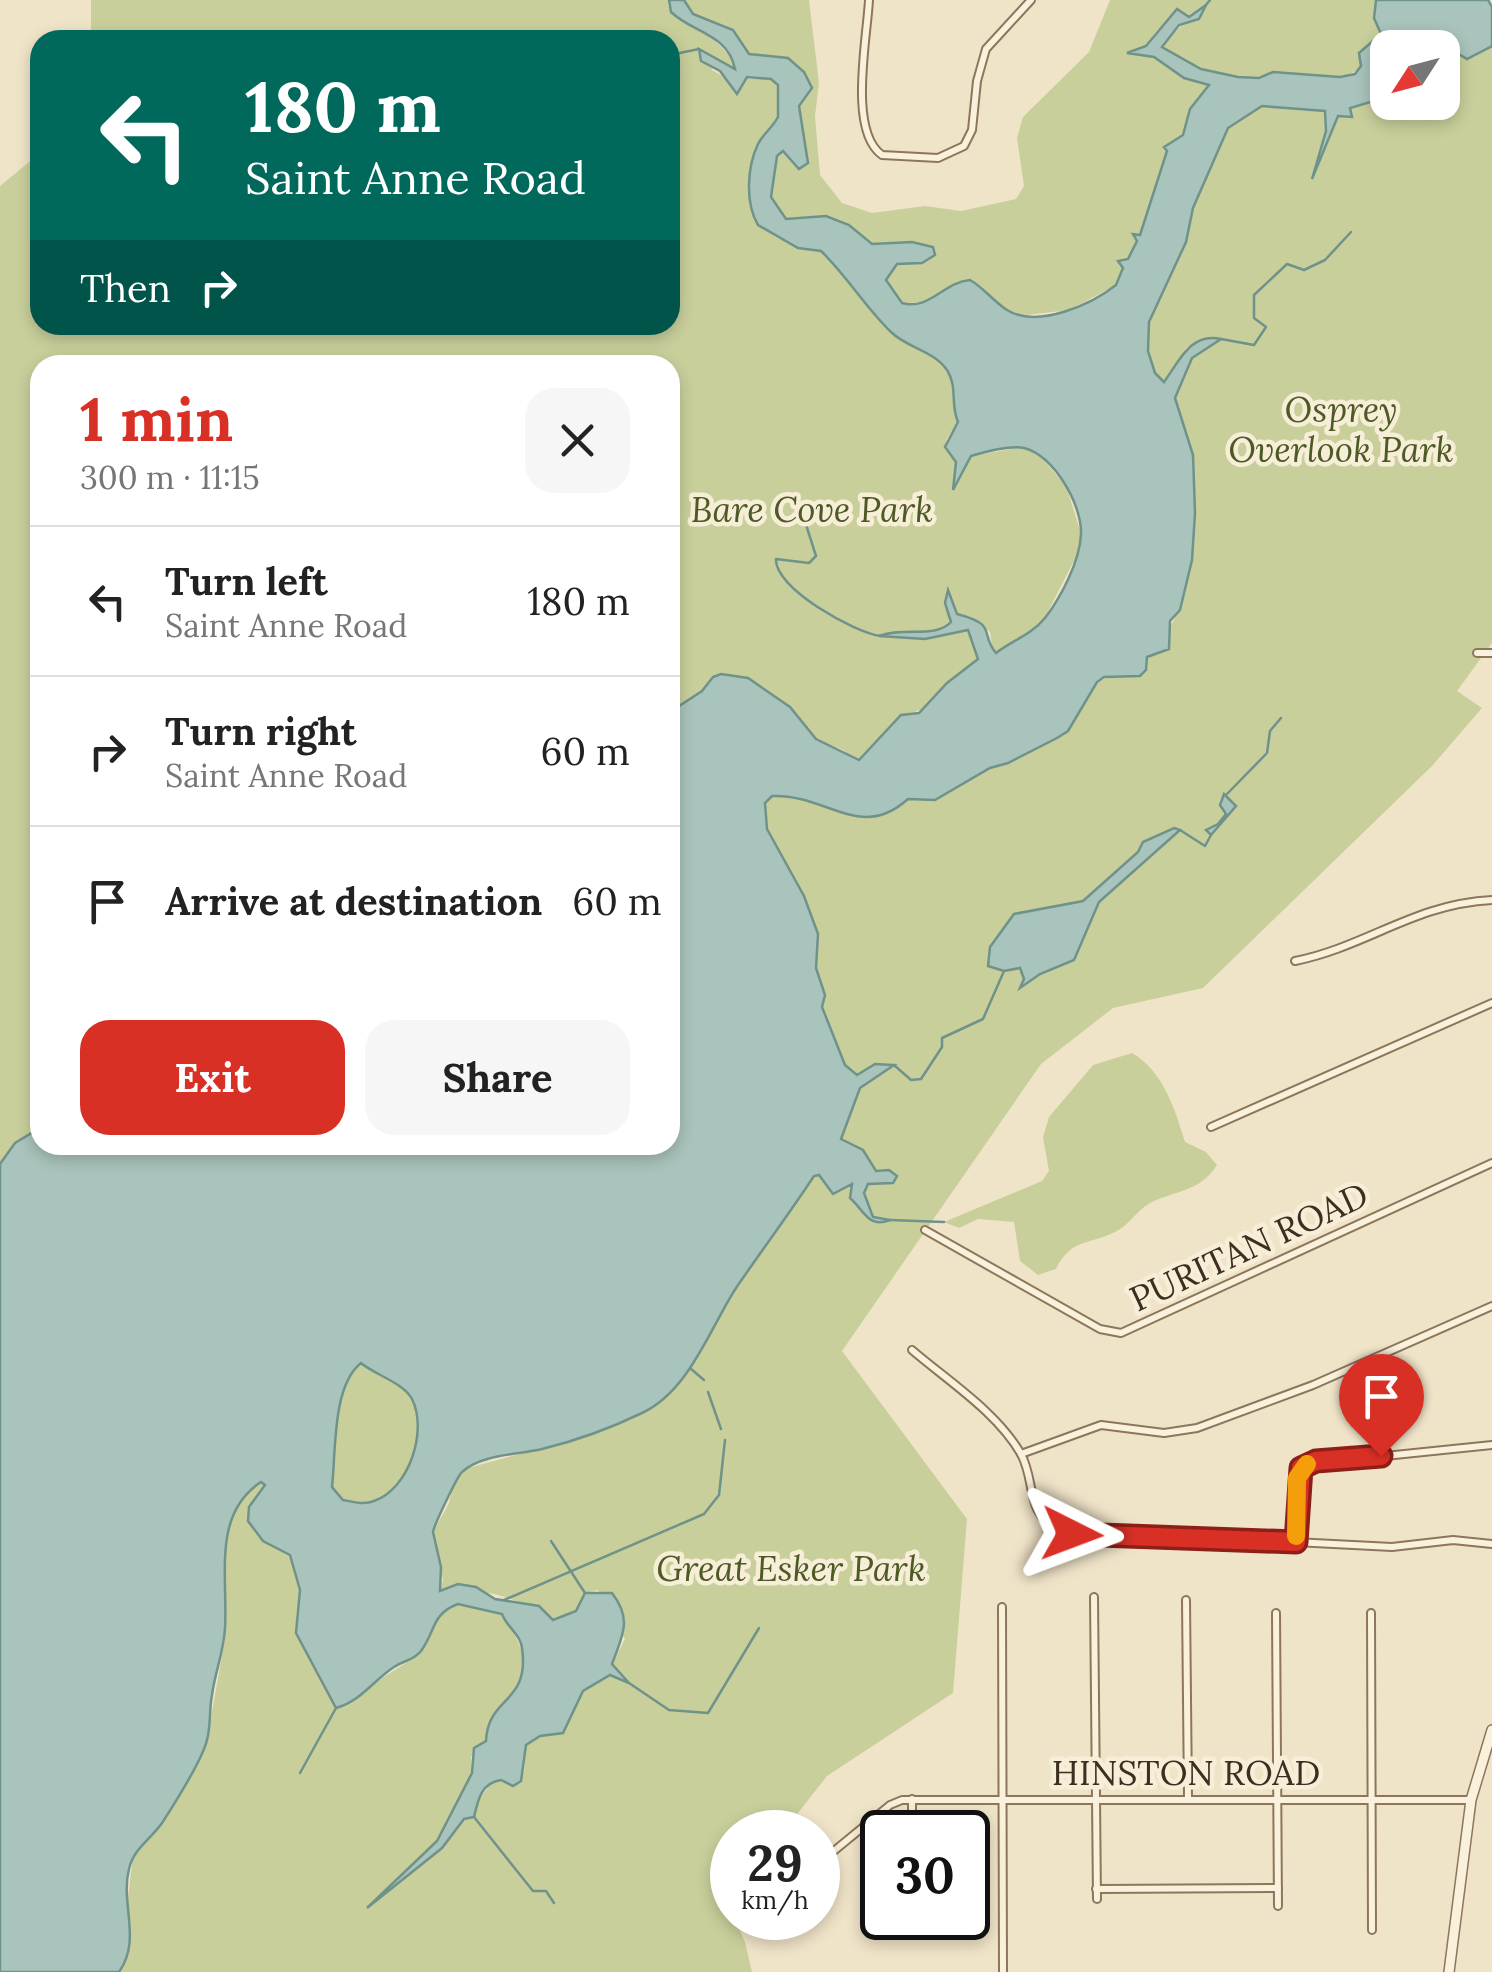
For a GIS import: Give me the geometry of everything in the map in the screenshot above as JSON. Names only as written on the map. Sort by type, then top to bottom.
[{"type":"street","points":[[869,0],[862,106],[867,141],[882,155],[938,158],[957,151],[968,139],[986,49],[1030,0]]},
{"type":"street","points":[[1477,653],[1492,653]]},
{"type":"street","points":[[1296,961],[1342,948],[1429,908],[1492,900]]},
{"type":"street","points":[[1211,1127],[1492,1003]]},
{"type":"street","name":"PURITAN ROAD","points":[[924,1230],[1100,1329],[1121,1333],[1492,1163]]},
{"type":"street","points":[[1021,1454],[1101,1426],[1164,1433],[1210,1424],[1331,1378],[1492,1306]]},
{"type":"street","points":[[912,1350],[989,1416],[1021,1454],[1034,1506],[1056,1530],[1392,1547],[1453,1540],[1492,1544]]},
{"type":"street","points":[[1296,1542],[1297,1478],[1308,1464],[1492,1445]]},
{"type":"street","points":[[1094,1597],[1097,1899]]},
{"type":"street","points":[[1186,1600],[1188,1797]]},
{"type":"street","points":[[1002,1607],[1003,1972]]},
{"type":"street","points":[[1276,1613],[1278,1906]]},
{"type":"street","points":[[1371,1613],[1372,1930]]},
{"type":"street","points":[[1449,1972],[1471,1800],[1492,1730]]},
{"type":"street","points":[[912,1799],[912,1810]]},
{"type":"street","name":"HINSTON ROAD","points":[[840,1846],[890,1804],[912,1799],[1471,1800]]},
{"type":"street","points":[[1096,1889],[1278,1888]]},
{"type":"green space","name":"Bare Cove Park","points":[[91,0],[669,0],[668,5],[712,38],[736,65],[733,71],[724,62],[710,59],[712,70],[726,78],[771,79],[778,85],[778,117],[759,141],[751,180],[750,198],[759,223],[779,238],[821,251],[891,332],[935,358],[947,370],[958,422],[946,440],[956,463],[954,486],[971,456],[1022,447],[1042,458],[1066,486],[1081,533],[1077,555],[1043,621],[1027,637],[993,653],[990,632],[972,617],[957,615],[948,591],[951,622],[945,628],[884,636],[925,639],[968,630],[979,659],[926,708],[906,715],[865,756],[852,760],[804,729],[774,698],[751,684],[713,677],[702,691],[680,705],[680,355],[30,355],[30,1134],[15,1143],[0,1164],[0,186],[30,161],[30,335],[680,335],[680,30],[91,30]]},
{"type":"green space","points":[[684,0],[809,0],[819,83],[815,116],[820,175],[842,203],[872,213],[925,206],[961,211],[1016,199],[1024,186],[1017,138],[1023,117],[1089,52],[1110,0],[1376,0],[1374,18],[1379,30],[1370,30],[1370,44],[1359,53],[1362,66],[1343,76],[1268,73],[1243,78],[1198,67],[1161,47],[1193,13],[1157,30],[1146,46],[1129,53],[1154,57],[1184,78],[1210,84],[1190,109],[1183,135],[1169,146],[1140,236],[1116,285],[1069,310],[1027,315],[1009,311],[993,299],[955,284],[929,302],[902,303],[886,280],[897,264],[915,264],[935,255],[912,242],[872,244],[849,225],[815,217],[786,220],[771,197],[777,156],[783,151],[791,158],[807,153],[799,105],[812,87],[794,62],[749,54],[727,26],[693,14]]},
{"type":"green space","name":"Great Esker Park","points":[[1492,46],[1492,643],[1457,691],[1482,708],[1432,766],[1203,988],[1113,1008],[1041,1064],[842,1351],[967,1519],[953,1693],[827,1776],[800,1810],[710,1810],[710,1940],[744,1940],[752,1972],[119,1972],[133,1856],[206,1745],[225,1639],[224,1568],[229,1530],[237,1500],[261,1482],[266,1485],[254,1499],[279,1548],[290,1555],[300,1590],[296,1632],[336,1707],[409,1661],[429,1635],[433,1619],[458,1604],[502,1614],[524,1662],[517,1688],[498,1708],[486,1741],[471,1757],[472,1773],[437,1841],[383,1894],[442,1848],[493,1781],[524,1772],[526,1745],[584,1691],[610,1675],[628,1681],[612,1664],[625,1639],[598,1590],[585,1593],[576,1611],[553,1620],[499,1595],[440,1591],[443,1580],[433,1532],[449,1503],[454,1481],[468,1468],[582,1437],[640,1414],[669,1392],[697,1359],[711,1326],[814,1176],[819,1175],[823,1182],[852,1183],[850,1198],[866,1218],[886,1219],[873,1217],[863,1193],[868,1184],[879,1185],[869,1159],[840,1139],[860,1088],[893,1065],[875,1064],[857,1075],[845,1065],[822,1007],[825,995],[816,968],[818,934],[804,896],[767,829],[765,802],[772,796],[792,797],[843,813],[875,816],[908,799],[935,800],[990,768],[1008,763],[1068,731],[1097,682],[1145,662],[1170,628],[1185,595],[1195,513],[1193,455],[1175,398],[1192,358],[1220,340],[1210,337],[1186,348],[1178,368],[1164,382],[1155,373],[1148,351],[1150,322],[1186,242],[1193,208],[1228,127],[1262,106],[1325,111],[1326,131],[1313,176],[1338,116],[1351,117],[1350,108],[1370,102],[1370,120],[1460,120],[1460,54],[1468,58]]},
{"type":"green space","points":[[1132,1053],[1160,1080],[1185,1142],[1206,1152],[1217,1165],[1210,1174],[1187,1189],[1150,1203],[1118,1230],[1074,1248],[1056,1269],[1038,1275],[1020,1261],[1014,1222],[978,1219],[959,1228],[944,1222],[1042,1181],[1049,1171],[1043,1137],[1049,1117],[1093,1065]]},
{"type":"green space","points":[[361,1362],[408,1393],[418,1427],[406,1472],[387,1494],[363,1503],[343,1500],[332,1487],[340,1403]]},
{"type":"water","points":[[669,0],[684,0],[693,14],[733,30],[749,54],[788,58],[804,72],[812,88],[799,106],[808,163],[799,169],[783,151],[777,156],[771,197],[786,219],[826,216],[849,225],[872,244],[912,242],[933,247],[935,255],[922,263],[897,264],[886,280],[902,303],[929,300],[970,280],[1007,310],[1034,317],[1064,312],[1116,285],[1123,268],[1118,261],[1128,259],[1137,241],[1133,234],[1140,235],[1167,151],[1164,147],[1183,135],[1190,109],[1209,85],[1184,78],[1154,57],[1127,53],[1146,46],[1177,9],[1189,17],[1206,5],[1199,19],[1179,25],[1162,47],[1201,69],[1238,77],[1259,78],[1273,72],[1340,77],[1355,74],[1361,66],[1359,53],[1370,44],[1370,102],[1350,108],[1352,117],[1338,116],[1312,179],[1326,131],[1325,111],[1262,106],[1228,128],[1193,208],[1186,242],[1149,322],[1148,351],[1155,373],[1164,382],[1193,344],[1221,339],[1192,358],[1175,398],[1193,455],[1195,513],[1192,560],[1180,610],[1170,621],[1169,649],[1147,657],[1146,670],[1140,676],[1104,677],[1097,682],[1068,731],[1008,763],[990,768],[935,800],[908,799],[891,811],[874,816],[843,813],[792,797],[772,796],[765,803],[767,829],[804,896],[818,934],[816,968],[825,995],[822,1007],[845,1065],[857,1075],[875,1064],[894,1065],[860,1088],[841,1139],[863,1150],[876,1171],[889,1170],[897,1176],[893,1183],[868,1184],[864,1193],[873,1217],[890,1220],[876,1222],[867,1217],[850,1198],[852,1184],[833,1194],[819,1175],[814,1176],[736,1288],[673,1390],[642,1413],[605,1429],[470,1466],[456,1482],[433,1532],[441,1567],[440,1591],[458,1584],[476,1587],[495,1599],[539,1606],[553,1620],[576,1611],[585,1593],[612,1593],[624,1620],[612,1664],[629,1683],[610,1675],[583,1691],[563,1733],[540,1736],[526,1745],[521,1781],[513,1786],[501,1780],[489,1785],[479,1799],[474,1817],[464,1819],[442,1848],[367,1908],[437,1841],[472,1773],[474,1748],[486,1741],[494,1715],[520,1680],[521,1643],[502,1614],[458,1604],[438,1618],[418,1654],[394,1667],[353,1701],[336,1708],[296,1633],[300,1590],[290,1555],[263,1541],[248,1521],[249,1507],[265,1485],[261,1482],[235,1511],[229,1529],[224,1637],[204,1749],[160,1826],[135,1855],[129,1869],[130,1934],[126,1960],[119,1972],[0,1972],[0,1164],[15,1143],[30,1134],[30,1155],[680,1155],[680,705],[702,691],[713,677],[721,674],[748,678],[790,707],[816,739],[859,760],[901,715],[919,713],[947,683],[978,659],[968,630],[925,639],[879,636],[944,627],[951,622],[945,603],[948,590],[957,614],[983,626],[996,653],[1040,624],[1073,567],[1081,534],[1077,509],[1064,483],[1046,461],[1024,448],[1011,447],[971,456],[953,490],[956,462],[945,447],[958,422],[947,370],[935,358],[891,332],[821,251],[798,248],[758,225],[749,196],[750,174],[758,144],[778,117],[778,85],[771,79],[747,77],[737,94],[720,71],[701,61],[699,49],[735,69],[731,57],[717,41],[671,12]],"holes":[[[361,1363],[408,1393],[418,1427],[406,1472],[374,1501],[343,1500],[332,1487],[335,1438],[340,1403],[352,1373]]]},
{"type":"water","points":[[1376,0],[1488,0],[1492,7],[1492,46],[1467,59],[1460,55],[1460,30],[1379,30],[1374,18]]},
{"type":"water","points":[[1224,794],[1236,806],[1211,835],[1206,830],[1226,814],[1220,805]]},
{"type":"water","points":[[1174,828],[1180,830],[1099,902],[1074,960],[1040,974],[1020,988],[1024,979],[1020,968],[1004,971],[988,966],[990,947],[1014,914],[1083,901],[1138,852],[1143,842]]},
{"type":"waterway","points":[[1206,5],[1210,0]]},
{"type":"waterway","points":[[680,53],[699,49]]},
{"type":"waterway","points":[[1221,339],[1254,345],[1266,327],[1254,318],[1254,295],[1287,264],[1304,270],[1325,260],[1351,232]]},
{"type":"waterway","points":[[801,509],[816,556],[809,563],[776,559],[779,571],[818,607],[853,627],[881,636]]},
{"type":"waterway","points":[[1227,794],[1267,753],[1270,731],[1281,718]]},
{"type":"waterway","points":[[1180,830],[1205,846],[1211,835]]},
{"type":"waterway","points":[[894,1065],[911,1080],[921,1079],[942,1047],[942,1038],[983,1019],[1004,971]]},
{"type":"waterway","points":[[890,1220],[944,1222]]},
{"type":"waterway","points":[[691,1369],[704,1380]]},
{"type":"waterway","points":[[708,1392],[721,1429]]},
{"type":"waterway","points":[[504,1600],[704,1514],[719,1495],[725,1440]]},
{"type":"waterway","points":[[551,1541],[585,1593]]},
{"type":"waterway","points":[[629,1683],[669,1710],[708,1713],[759,1628]]},
{"type":"waterway","points":[[300,1773],[336,1708]]},
{"type":"waterway","points":[[474,1817],[533,1891],[546,1891],[554,1903]]},
{"type":"slow traffic","points":[[1296,1536],[1297,1478],[1307,1464]]},
{"type":"route","points":[[1072,1534],[1296,1542],[1297,1478],[1301,1468],[1316,1461],[1381,1456]]},
{"type":"park label","name":"Osprey Overlook Park","points":[[1341,430]]}]
